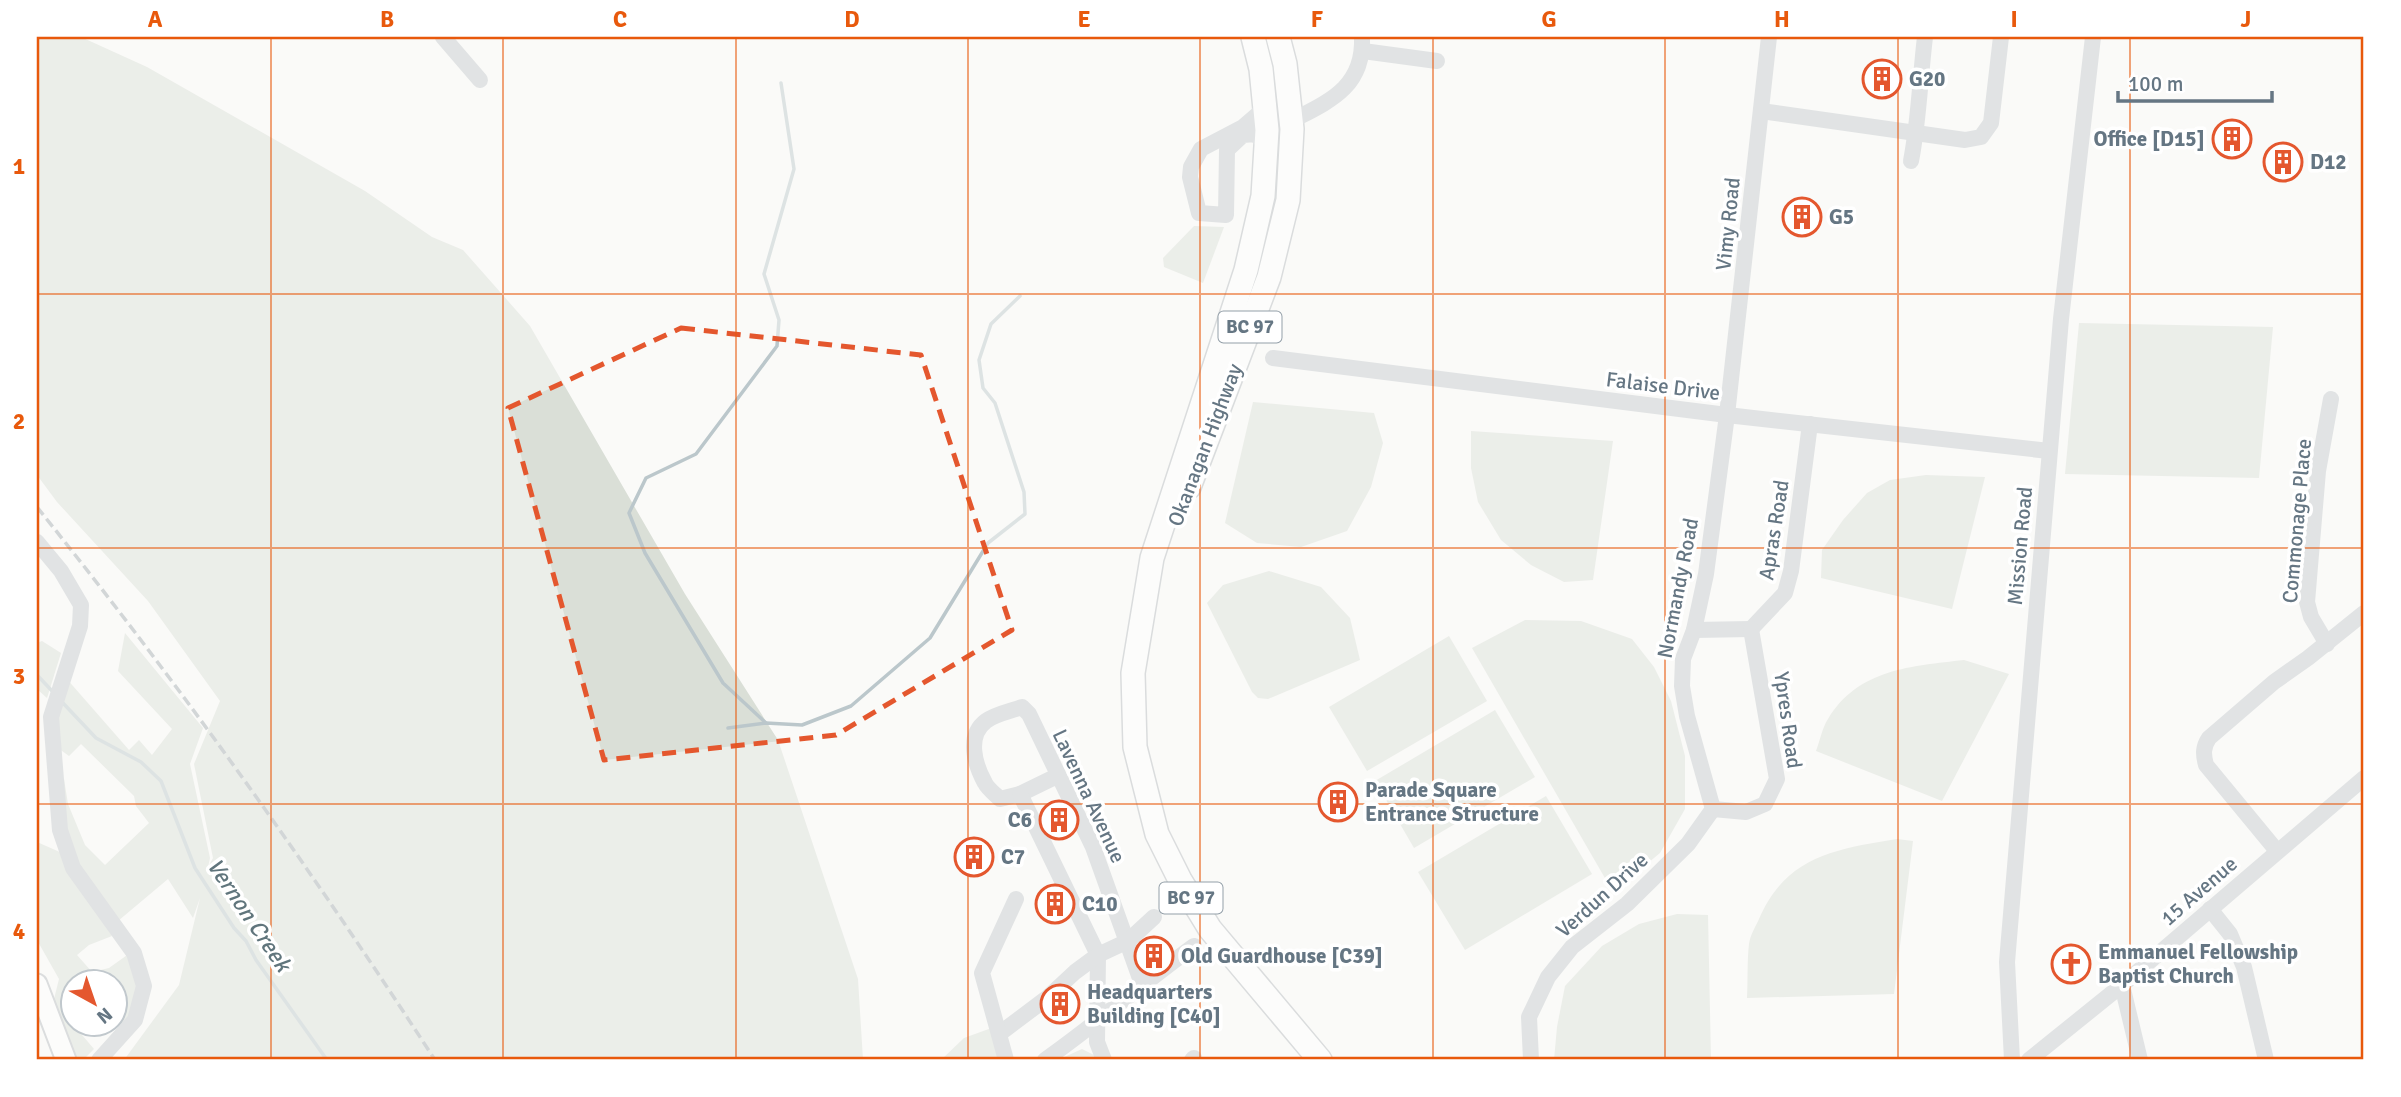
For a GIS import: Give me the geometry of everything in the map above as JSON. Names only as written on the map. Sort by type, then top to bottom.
[{"type":"highway","name":"Okanagan Highway","points":[[1253,37],[1261,69],[1265,108],[1263,196],[1246,270],[1152,558],[1133,673],[1135,747],[1157,834],[1180,880],[1210,929],[1320,1060]]},
{"type":"highway","name":"Okanagan Highway","points":[[1144,605],[1269,276],[1288,200],[1291,121],[1285,64],[1278,37]]},
{"type":"main road","points":[[37,984],[66,1060]]},
{"type":"street","points":[[443,37],[480,80]]},
{"type":"street","name":"Vimy Road","points":[[1727,415],[1769,37]]},
{"type":"street","points":[[1912,161],[1925,37]]},
{"type":"street","points":[[1761,111],[1917,131],[1965,140],[1981,138],[1991,123],[2001,37]]},
{"type":"street","name":"Mission Road","points":[[2012,1060],[2007,962],[2064,291],[2094,37]]},
{"type":"street","points":[[1291,121],[1331,101],[1348,86],[1358,68],[1362,44],[1437,61]]},
{"type":"street","points":[[1265,108],[1243,127],[1201,149],[1191,167],[1190,177],[1199,214],[1226,215],[1227,150],[1243,135],[1255,134],[1266,144]]},
{"type":"street","name":"Falaise Drive","points":[[1273,358],[1810,425],[2049,451]]},
{"type":"street","name":"Commonage Place","points":[[2327,644],[2311,617],[2308,602],[2318,471],[2331,399]]},
{"type":"street","name":"Normandy Road","points":[[1713,808],[1687,716],[1682,686],[1683,659],[1706,574],[1727,415]]},
{"type":"street","name":"Apras Road","points":[[1751,629],[1785,593],[1810,425]]},
{"type":"street","points":[[37,542],[61,571],[81,606],[80,626],[51,717],[60,830],[73,868],[134,953],[144,986],[135,1020],[99,1060]]},
{"type":"street","points":[[2277,851],[2206,765],[2204,745],[2274,682],[2327,644],[2364,612]]},
{"type":"street","points":[[1693,629],[1751,629]]},
{"type":"street","name":"Ypres Road","points":[[1713,808],[1746,811],[1765,804],[1777,779],[1751,629]]},
{"type":"street","name":"Lavenna Avenue","points":[[1020,794],[1000,799],[985,785],[973,743],[979,728],[987,720],[1022,707],[1029,714],[1093,847],[1142,984]]},
{"type":"street","points":[[1057,776],[1020,794],[1098,955],[1097,1042],[1104,1060]]},
{"type":"street","name":"15 Avenue","points":[[2029,1060],[2122,985],[2364,778]]},
{"type":"street","name":"Verdun Drive","points":[[1531,1060],[1529,1017],[1548,976],[1572,947],[1627,904],[1688,844],[1713,808]]},
{"type":"street","points":[[1006,1060],[982,973],[1016,899]]},
{"type":"street","points":[[2210,909],[2230,934],[2244,967],[2266,1060]]},
{"type":"street","points":[[999,1034],[1047,998],[1075,972],[1098,955],[1128,941],[1154,917]]},
{"type":"street","points":[[1045,1060],[1097,1023],[1142,984],[1194,946]]},
{"type":"street","points":[[2122,985],[2140,1060]]},
{"type":"highlighted area","points":[[681,328],[921,355],[1012,630],[836,735],[604,760],[508,408]]},
{"type":"shaded area","points":[[37,37],[81,37],[147,67],[365,191],[432,237],[463,250],[530,326],[685,594],[778,740],[858,979],[863,1060],[124,1060],[179,985],[200,898],[193,918],[168,879],[118,921],[78,865],[63,828],[64,779],[68,804],[85,845],[105,865],[149,823],[136,806],[134,796],[81,744],[69,756],[58,748],[56,714],[66,678],[129,750],[139,740],[152,755],[172,729],[118,671],[125,633],[203,728],[190,764],[210,858],[208,867],[213,858],[194,764],[220,701],[148,601],[57,502],[37,475]]},
{"type":"shaded area","points":[[1194,226],[1224,227],[1203,283],[1164,267],[1163,258]]},
{"type":"shaded area","points":[[2079,323],[2273,327],[2259,478],[2065,474]]},
{"type":"shaded area","points":[[1253,402],[1374,413],[1383,443],[1371,487],[1347,531],[1301,547],[1257,543],[1225,523]]},
{"type":"shaded area","points":[[1471,431],[1613,441],[1593,580],[1564,582],[1531,565],[1501,540],[1478,502],[1471,468]]},
{"type":"shaded area","points":[[1926,475],[1985,477],[1952,609],[1821,578],[1822,550],[1843,520],[1867,493],[1890,480]]},
{"type":"shaded area","points":[[1269,571],[1321,587],[1350,618],[1360,660],[1268,699],[1258,698],[1252,692],[1207,603],[1223,585]]},
{"type":"shaded area","points":[[1525,620],[1581,621],[1632,639],[1654,667],[1671,701],[1685,756],[1685,809],[1660,853],[1613,892],[1472,648]]},
{"type":"shaded area","points":[[1449,636],[1487,701],[1367,771],[1329,707]]},
{"type":"shaded area","points":[[42,641],[61,653],[47,698],[37,689],[37,643]]},
{"type":"shaded area","points":[[1964,660],[2009,674],[1942,801],[1816,751],[1828,719],[1840,702],[1871,680],[1906,668]]},
{"type":"shaded area","points":[[1495,710],[1535,777],[1414,848],[1375,781]]},
{"type":"shaded area","points":[[1546,796],[1592,874],[1465,950],[1418,872]]},
{"type":"shaded area","points":[[1897,839],[1913,841],[1894,994],[1747,998],[1751,937],[1770,898],[1783,881],[1815,859],[1834,852]]},
{"type":"shaded area","points":[[37,842],[62,853],[112,936],[89,945],[77,955],[88,968],[60,968],[60,1016],[54,999],[59,979],[37,940]]},
{"type":"shaded area","points":[[1677,914],[1708,915],[1711,1060],[1554,1060],[1565,986],[1602,946],[1639,924]]},
{"type":"shaded area","points":[[130,953],[140,986],[130,1020],[130,968],[109,968]]},
{"type":"shaded area","points":[[997,1026],[1006,1060],[941,1060],[964,1038]]},
{"type":"shaded area","points":[[67,1038],[85,1038],[94,1049],[83,1060],[75,1060]]},
{"type":"shaded area","points":[[1082,1049],[1104,1060],[1058,1060]]},
{"type":"waterway","points":[[766,723],[723,683],[645,553],[629,513],[646,478],[696,454],[777,346],[779,320],[764,274],[794,169],[781,83]]},
{"type":"waterway","points":[[728,728],[766,723],[802,725],[851,706],[930,638],[988,543],[1025,514],[1024,492],[995,403],[983,388],[979,360],[991,324],[1020,296]]},
{"type":"waterway","name":"Vernon Creek","points":[[37,675],[54,693]]},
{"type":"waterway","name":"Vernon Creek","points":[[62,702],[96,738],[141,762],[161,781],[195,868],[327,1060]]},
{"type":"railway","points":[[37,507],[142,642],[243,779],[341,918],[435,1060]]},
{"type":"place","name":"G20","points":[[1882,79]]},
{"type":"place","name":"Office [D15]","points":[[2232,139]]},
{"type":"place","name":"D12","points":[[2283,162]]},
{"type":"place","name":"G5","points":[[1802,217]]},
{"type":"place","name":"Parade Square Entrance Structure","points":[[1338,802]]},
{"type":"place","name":"C6","points":[[1059,820]]},
{"type":"place","name":"C7","points":[[974,857]]},
{"type":"place","name":"C10","points":[[1055,904]]},
{"type":"place","name":"Old Guardhouse [C39]","points":[[1154,956]]},
{"type":"place","name":"Emmanuel Fellowship Baptist Church","points":[[2071,964]]},
{"type":"place","name":"Headquarters Building [C40]","points":[[1060,1004]]}]
